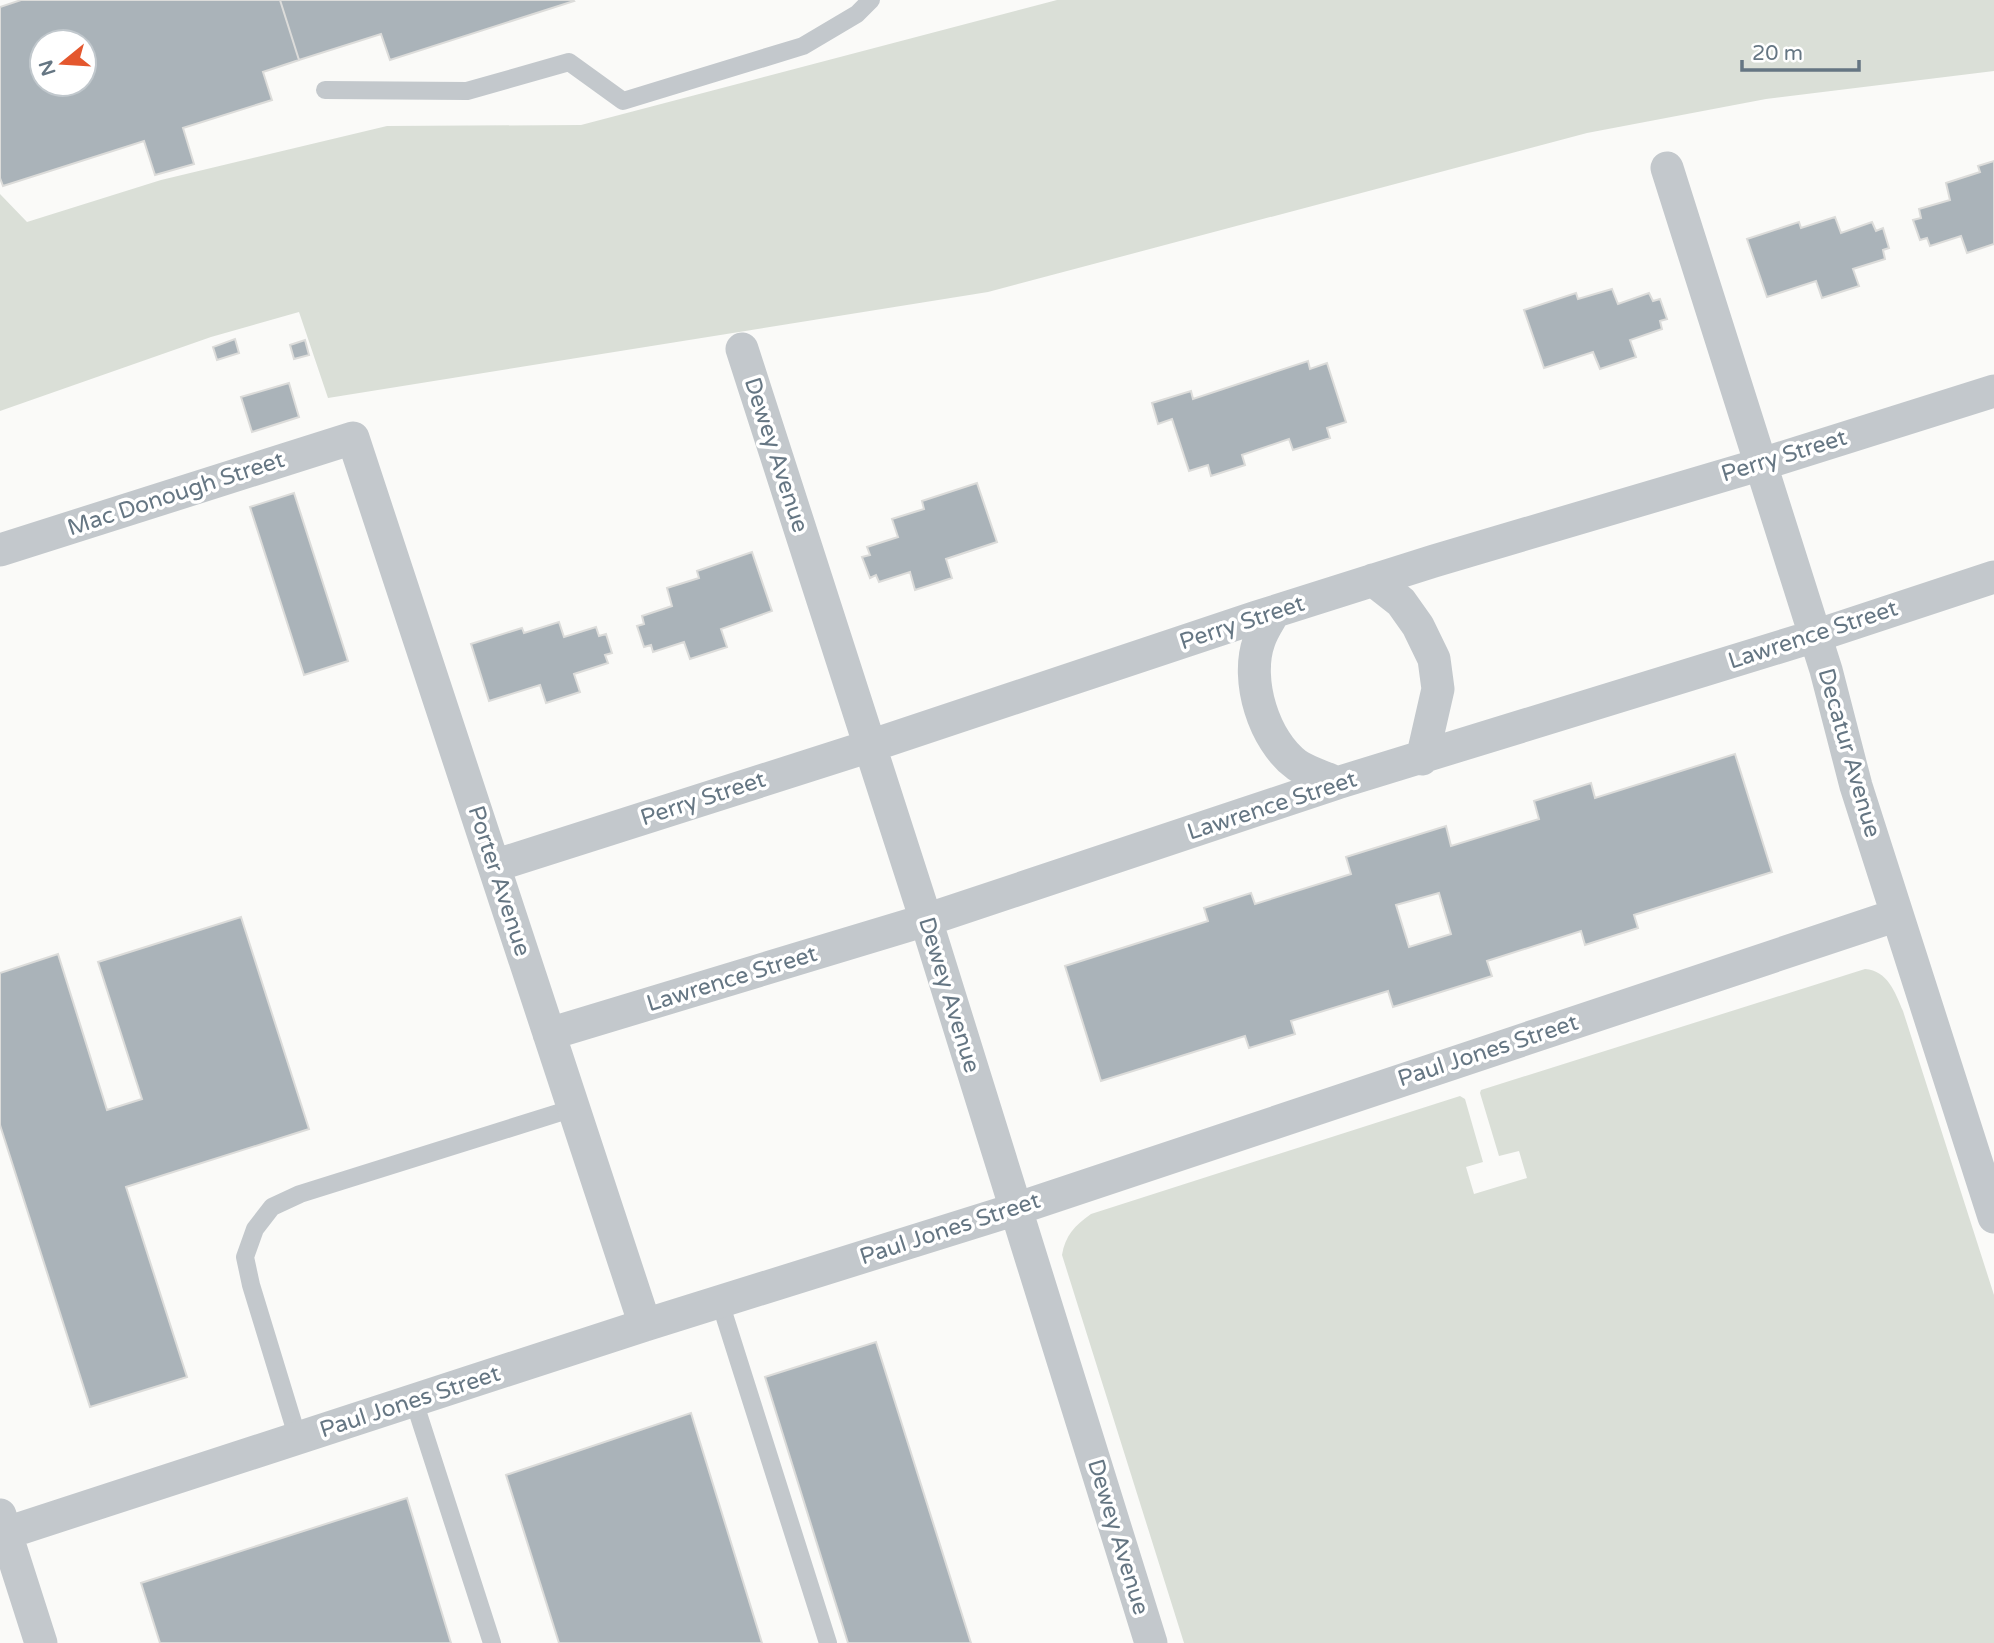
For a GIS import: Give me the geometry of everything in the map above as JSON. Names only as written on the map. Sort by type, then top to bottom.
[{"type":"street","name":"Decatur Avenue","points":[[1667,168],[1826,670],[1856,786],[1994,1217]]},
{"type":"street","name":"Dewey Avenue","points":[[742,349],[926,920],[1151,1643]]},
{"type":"street","name":"Perry Street","points":[[494,866],[870,746],[1373,580],[1762,464],[1994,391]]},
{"type":"street","name":"Mac Donough Street","points":[[0,550],[353,438]]},
{"type":"street","name":"Porter Avenue","points":[[353,438],[645,1325]]},
{"type":"street","name":"Lawrence Street","points":[[549,1034],[926,920],[1337,783],[1815,636],[1994,577]]},
{"type":"street","points":[[1373,580],[1401,602],[1418,626],[1434,659],[1438,689],[1422,759]]},
{"type":"street","points":[[1274,612],[1258,642],[1255,676],[1260,710],[1275,741],[1297,765],[1337,783]]},
{"type":"street","name":"Paul Jones Street","points":[[2,1528],[298,1439],[645,1325],[1016,1209],[1897,915]]},
{"type":"street","points":[[2,1528],[41,1643]]},
{"type":"lane","points":[[325,90],[467,91],[569,62],[623,101],[803,46],[857,14],[871,0]]},
{"type":"lane","points":[[298,1439],[245,1257],[255,1229],[272,1207],[300,1194],[574,1108]]},
{"type":"lane","points":[[720,1301],[828,1643]]},
{"type":"lane","points":[[414,1401],[492,1643]]},
{"type":"shaded area","points":[[1057,0],[1994,0],[1994,71],[1766,99],[1587,133],[988,292],[328,398],[299,312],[211,337],[0,411],[0,194],[27,222],[161,180],[387,126],[581,125]]},
{"type":"shaded area","points":[[1865,969],[1885,978],[1894,990],[1903,1011],[1994,1295],[1994,1643],[1184,1643],[1062,1255],[1068,1237],[1076,1227],[1091,1214],[1460,1096],[1465,1099],[1483,1162],[1466,1167],[1474,1194],[1527,1178],[1519,1151],[1499,1156],[1481,1090]]},
{"type":"building","points":[[21,0],[280,0],[299,60],[263,72],[272,100],[183,128],[194,164],[155,175],[144,141],[3,186],[0,178],[0,7]]},
{"type":"building","points":[[280,0],[574,1],[390,60],[381,34],[299,60]]},
{"type":"building","points":[[1994,161],[1994,244],[1967,253],[1961,236],[1930,246],[1927,238],[1920,240],[1913,220],[1921,218],[1919,209],[1950,200],[1946,183],[1980,172],[1978,166]]},
{"type":"building","points":[[1835,217],[1841,233],[1872,222],[1876,231],[1883,228],[1889,248],[1883,250],[1885,259],[1853,269],[1859,286],[1822,298],[1816,281],[1767,297],[1747,239],[1799,222],[1801,228]]},
{"type":"building","points":[[1612,289],[1618,304],[1649,293],[1653,301],[1660,299],[1667,319],[1660,321],[1662,329],[1630,340],[1636,357],[1600,369],[1593,352],[1544,368],[1524,310],[1576,293],[1578,299]]},
{"type":"building","points":[[235,339],[239,353],[217,360],[213,347]]},
{"type":"building","points":[[305,340],[309,355],[294,359],[290,345]]},
{"type":"building","points":[[1308,361],[1310,369],[1327,363],[1346,422],[1327,428],[1330,438],[1293,450],[1289,439],[1242,455],[1245,465],[1211,476],[1208,465],[1189,471],[1172,419],[1158,424],[1152,403],[1191,391],[1193,399]]},
{"type":"building","points":[[289,383],[299,417],[252,432],[241,397]]},
{"type":"building","points":[[977,483],[997,542],[946,559],[952,578],[915,590],[910,572],[879,582],[876,575],[870,578],[862,557],[870,555],[867,547],[898,537],[892,519],[924,509],[922,501]]},
{"type":"building","points":[[294,493],[348,661],[304,675],[250,507]]},
{"type":"building","points":[[752,552],[772,611],[721,629],[727,647],[690,659],[684,642],[653,652],[651,645],[644,647],[637,626],[644,624],[642,616],[672,606],[667,588],[699,578],[697,571]]},
{"type":"building","points":[[559,622],[564,637],[596,627],[599,636],[606,634],[612,653],[605,655],[608,663],[574,674],[580,692],[546,703],[540,685],[489,701],[471,644],[522,628],[524,633]]},
{"type":"building","points":[[1735,754],[1772,872],[1634,915],[1638,928],[1585,945],[1581,931],[1487,961],[1492,976],[1393,1007],[1388,991],[1291,1021],[1295,1034],[1249,1048],[1245,1036],[1101,1081],[1065,966],[1208,921],[1204,908],[1251,893],[1255,904],[1351,874],[1346,857],[1446,826],[1451,846],[1539,819],[1534,801],[1591,783],[1595,798]]},
{"type":"building","points":[[1439,893],[1451,934],[1409,947],[1396,905]]},
{"type":"building","points":[[241,917],[309,1129],[126,1187],[187,1377],[90,1407],[0,1125],[0,973],[58,954],[107,1110],[142,1099],[98,962]]},
{"type":"building","points":[[876,1342],[971,1643],[848,1643],[765,1377]]},
{"type":"building","points":[[691,1413],[762,1643],[559,1643],[506,1475]]},
{"type":"building","points":[[407,1498],[451,1643],[160,1643],[141,1583]]}]
